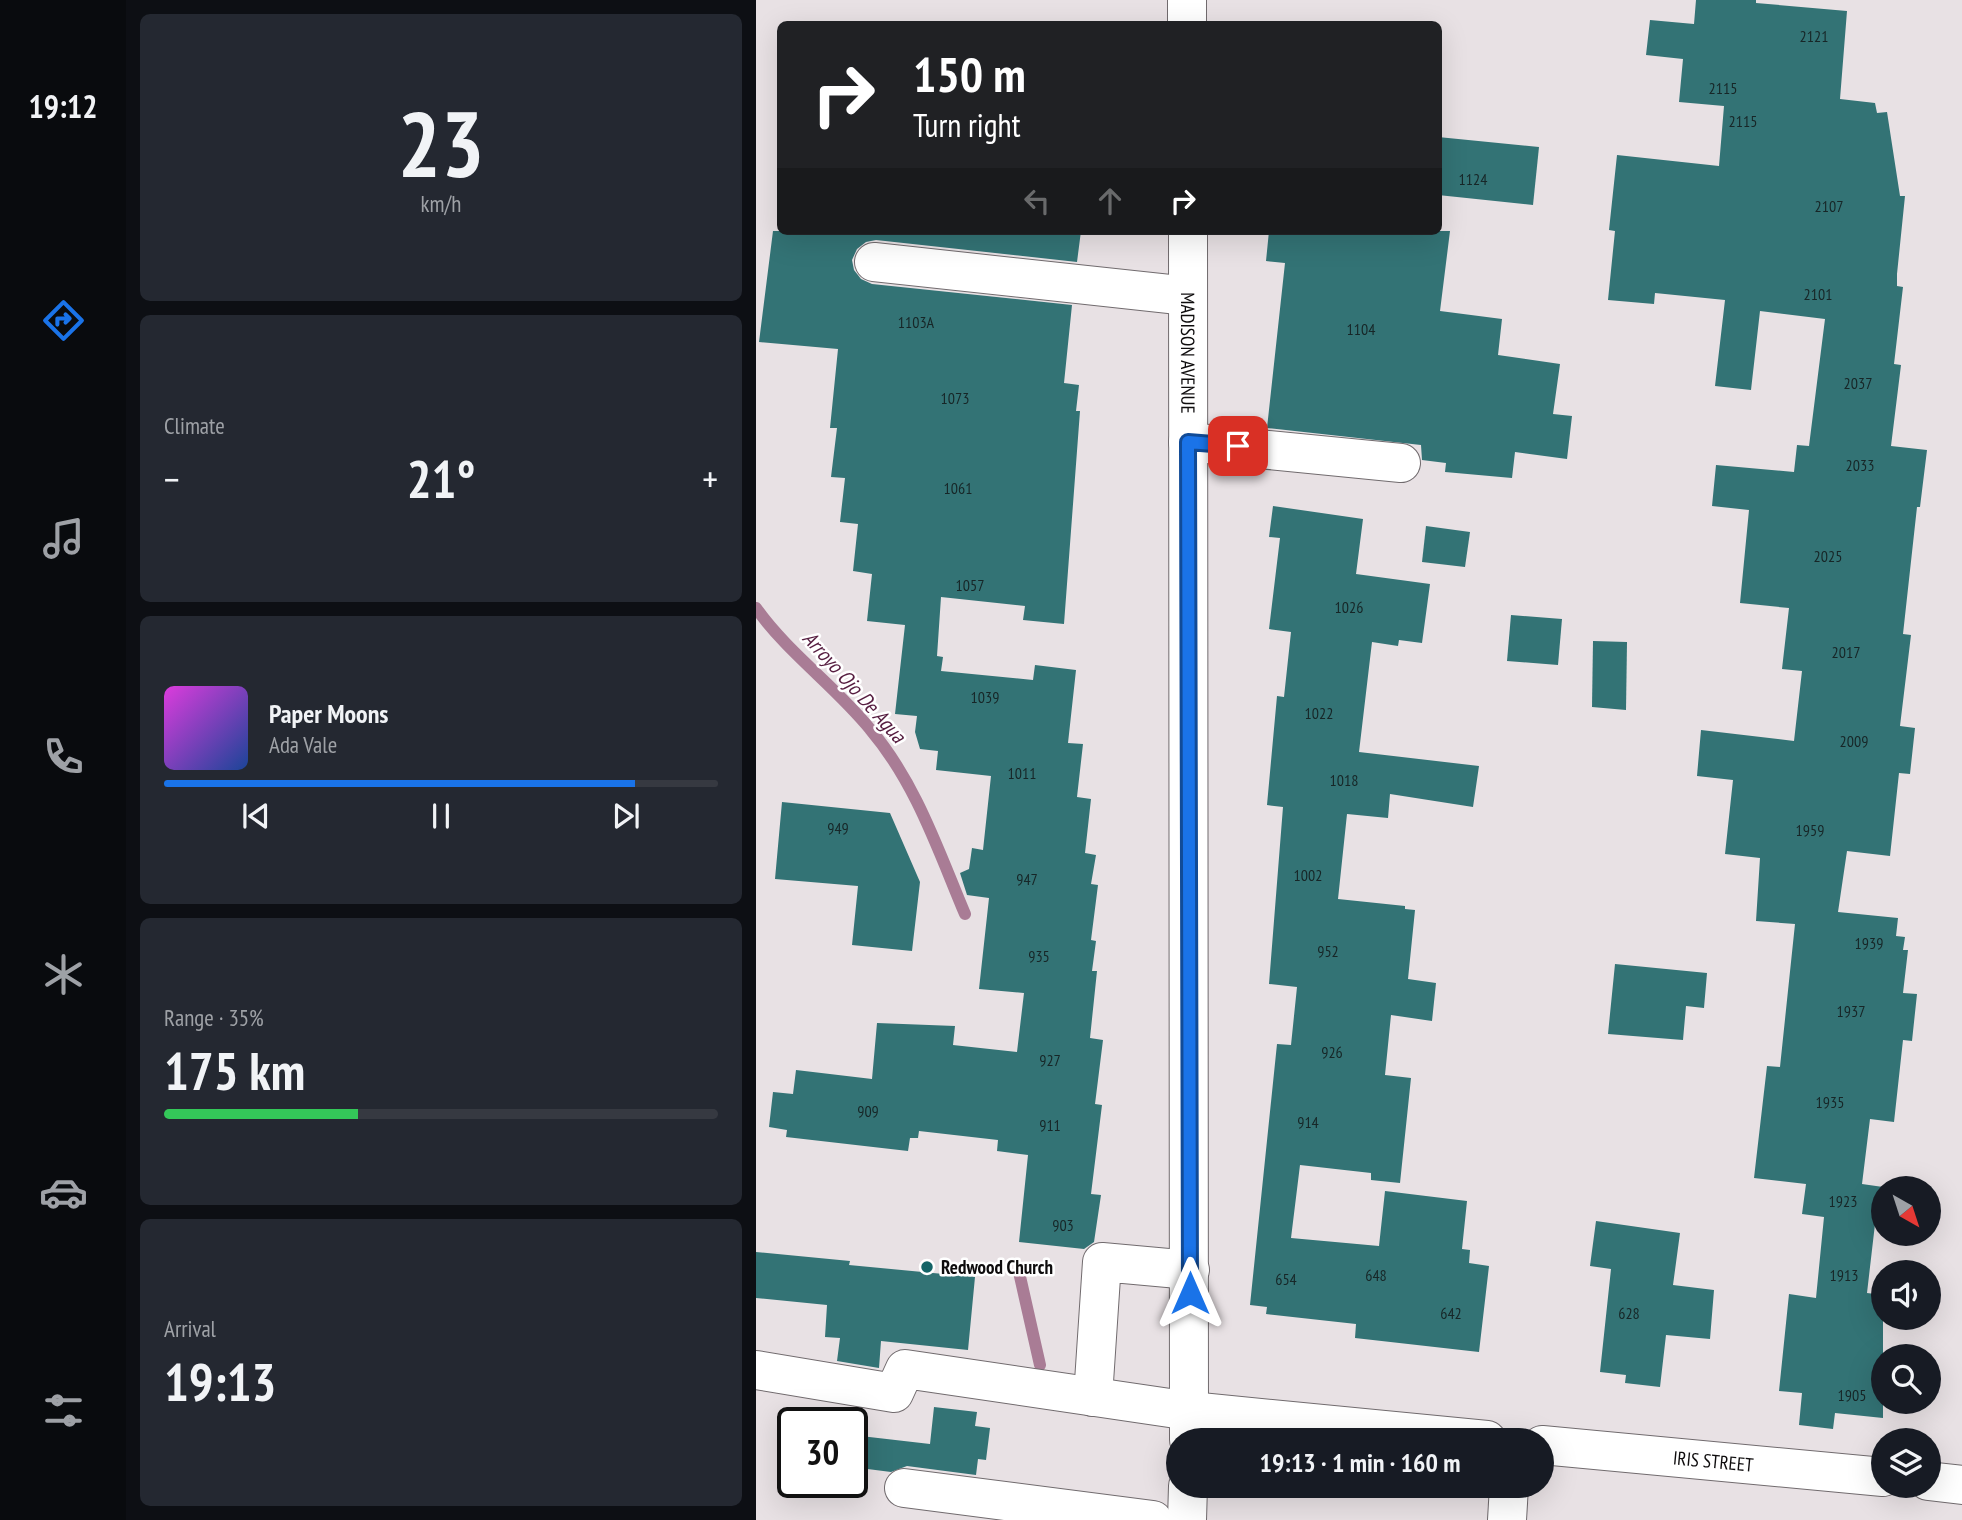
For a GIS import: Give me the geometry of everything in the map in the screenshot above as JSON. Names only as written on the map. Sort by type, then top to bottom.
[{"type":"street","points":[[1188,0],[1188,21]]},
{"type":"street","name":"MADISON AVENUE","points":[[1188,235],[1190,1425]]},
{"type":"street","points":[[874,262],[1188,296]]},
{"type":"street","points":[[1188,442],[1401,463]]},
{"type":"street","points":[[1093,1397],[1101,1262],[1190,1270]]},
{"type":"street","points":[[756,1370],[894,1393],[905,1369],[1093,1397],[1190,1425],[1249,1428]]},
{"type":"street","name":"IRIS STREET","points":[[1554,1447],[1871,1476]]},
{"type":"street","points":[[1941,1483],[1962,1485]]},
{"type":"street","points":[[904,1488],[1153,1520]]},
{"type":"street","points":[[1187,1520],[1188,1498]]},
{"type":"street","points":[[1507,1520],[1508,1498]]},
{"type":"building","points":[[1696,0],[1756,0],[1756,3],[1847,11],[1840,99],[1875,103],[1877,113],[1887,112],[1900,196],[1905,196],[1897,274],[1897,286],[1903,287],[1894,364],[1901,365],[1891,446],[1927,450],[1920,507],[1917,507],[1903,634],[1911,635],[1900,726],[1915,728],[1910,774],[1899,773],[1890,856],[1847,851],[1838,912],[1898,918],[1896,936],[1905,937],[1903,950],[1908,950],[1903,993],[1917,994],[1912,1041],[1903,1040],[1894,1122],[1870,1119],[1862,1184],[1871,1185],[1872,1246],[1867,1293],[1871,1294],[1871,1330],[1883,1330],[1883,1344],[1871,1344],[1871,1414],[1883,1414],[1883,1418],[1835,1413],[1833,1429],[1799,1425],[1802,1393],[1779,1391],[1789,1294],[1816,1298],[1824,1217],[1802,1214],[1806,1184],[1754,1178],[1767,1066],[1780,1067],[1795,924],[1756,921],[1760,858],[1725,854],[1733,780],[1697,776],[1701,730],[1794,741],[1802,671],[1782,669],[1789,608],[1740,603],[1749,510],[1712,506],[1716,465],[1794,472],[1797,445],[1809,446],[1825,319],[1760,311],[1751,390],[1715,386],[1725,300],[1655,293],[1654,304],[1608,300],[1615,231],[1609,230],[1617,155],[1719,166],[1724,106],[1679,102],[1683,59],[1646,55],[1650,20],[1694,24]]},
{"type":"building","points":[[1442,137],[1539,147],[1533,205],[1442,195]]},
{"type":"building","points":[[773,231],[777,231],[777,235],[1080,235],[1077,262],[876,240],[866,242],[857,249],[852,260],[854,270],[861,279],[872,284],[1072,305],[1064,383],[1079,385],[1076,411],[1080,411],[1064,624],[1023,620],[1025,606],[941,597],[937,656],[943,657],[941,671],[1033,680],[1035,665],[1076,670],[1068,743],[1083,744],[1077,797],[1091,799],[1085,853],[1096,855],[1091,884],[1098,885],[1091,940],[1096,941],[1092,971],[1097,971],[1090,1038],[1103,1040],[1095,1104],[1102,1105],[1091,1194],[1101,1195],[1094,1242],[1084,1249],[1019,1242],[1028,1155],[997,1151],[998,1140],[919,1131],[918,1138],[910,1138],[908,1151],[786,1137],[787,1130],[769,1127],[773,1092],[793,1094],[796,1070],[872,1079],[877,1023],[955,1026],[953,1045],[1017,1052],[1024,993],[979,989],[989,898],[967,895],[960,873],[969,869],[972,848],[983,850],[991,776],[936,770],[938,751],[920,749],[915,732],[917,716],[895,714],[905,625],[867,621],[872,574],[853,571],[858,524],[840,522],[845,478],[831,477],[837,428],[830,428],[838,349],[759,342]]},
{"type":"building","points":[[1442,231],[1450,231],[1440,311],[1502,319],[1498,355],[1560,364],[1553,414],[1572,416],[1567,459],[1515,452],[1512,478],[1445,472],[1446,463],[1422,460],[1421,445],[1267,428],[1285,263],[1266,261],[1269,235],[1442,235]]},
{"type":"building","points":[[1273,506],[1363,519],[1356,574],[1430,584],[1422,643],[1399,640],[1398,646],[1372,642],[1359,752],[1479,766],[1473,807],[1390,794],[1388,818],[1347,814],[1338,899],[1405,906],[1405,909],[1415,910],[1408,979],[1436,983],[1432,1021],[1391,1015],[1385,1075],[1411,1078],[1400,1183],[1371,1180],[1371,1173],[1300,1165],[1291,1238],[1379,1246],[1385,1191],[1467,1201],[1462,1249],[1470,1250],[1469,1263],[1489,1266],[1479,1352],[1355,1338],[1356,1324],[1266,1314],[1267,1307],[1250,1305],[1277,1044],[1291,1045],[1297,987],[1269,984],[1283,807],[1267,805],[1277,696],[1284,697],[1291,632],[1269,629],[1280,538],[1269,537]]},
{"type":"building","points":[[1426,526],[1470,532],[1465,567],[1422,562]]},
{"type":"building","points":[[1511,615],[1562,619],[1558,665],[1507,661]]},
{"type":"building","points":[[1593,641],[1627,642],[1626,710],[1592,707]]},
{"type":"building","points":[[782,802],[890,813],[920,882],[912,951],[852,945],[858,886],[775,879]]},
{"type":"building","points":[[1615,964],[1707,973],[1704,1008],[1686,1006],[1683,1040],[1608,1034]]},
{"type":"building","points":[[1596,1221],[1680,1233],[1673,1285],[1714,1290],[1710,1339],[1666,1335],[1660,1387],[1625,1383],[1626,1375],[1600,1372],[1611,1269],[1590,1266]]},
{"type":"building","points":[[756,1252],[850,1261],[849,1265],[975,1277],[968,1350],[881,1341],[879,1368],[837,1361],[840,1338],[825,1337],[827,1305],[756,1298]]},
{"type":"building","points":[[934,1407],[977,1412],[975,1426],[990,1428],[986,1460],[978,1459],[976,1475],[907,1466],[891,1472],[868,1469],[868,1437],[930,1444]]},
{"type":"waterway","name":"Arroyo Ojo De Agua","points":[[756,608],[782,640],[856,713],[886,750],[925,818],[965,914]]},
{"type":"waterway","name":"Arroyo Ojo De Agua","points":[[1019,1272],[1040,1365]]},
{"type":"place","name":"Redwood Church","points":[[927,1267]]},
{"type":"route","points":[[1190,1293],[1188,442],[1238,446]]}]
